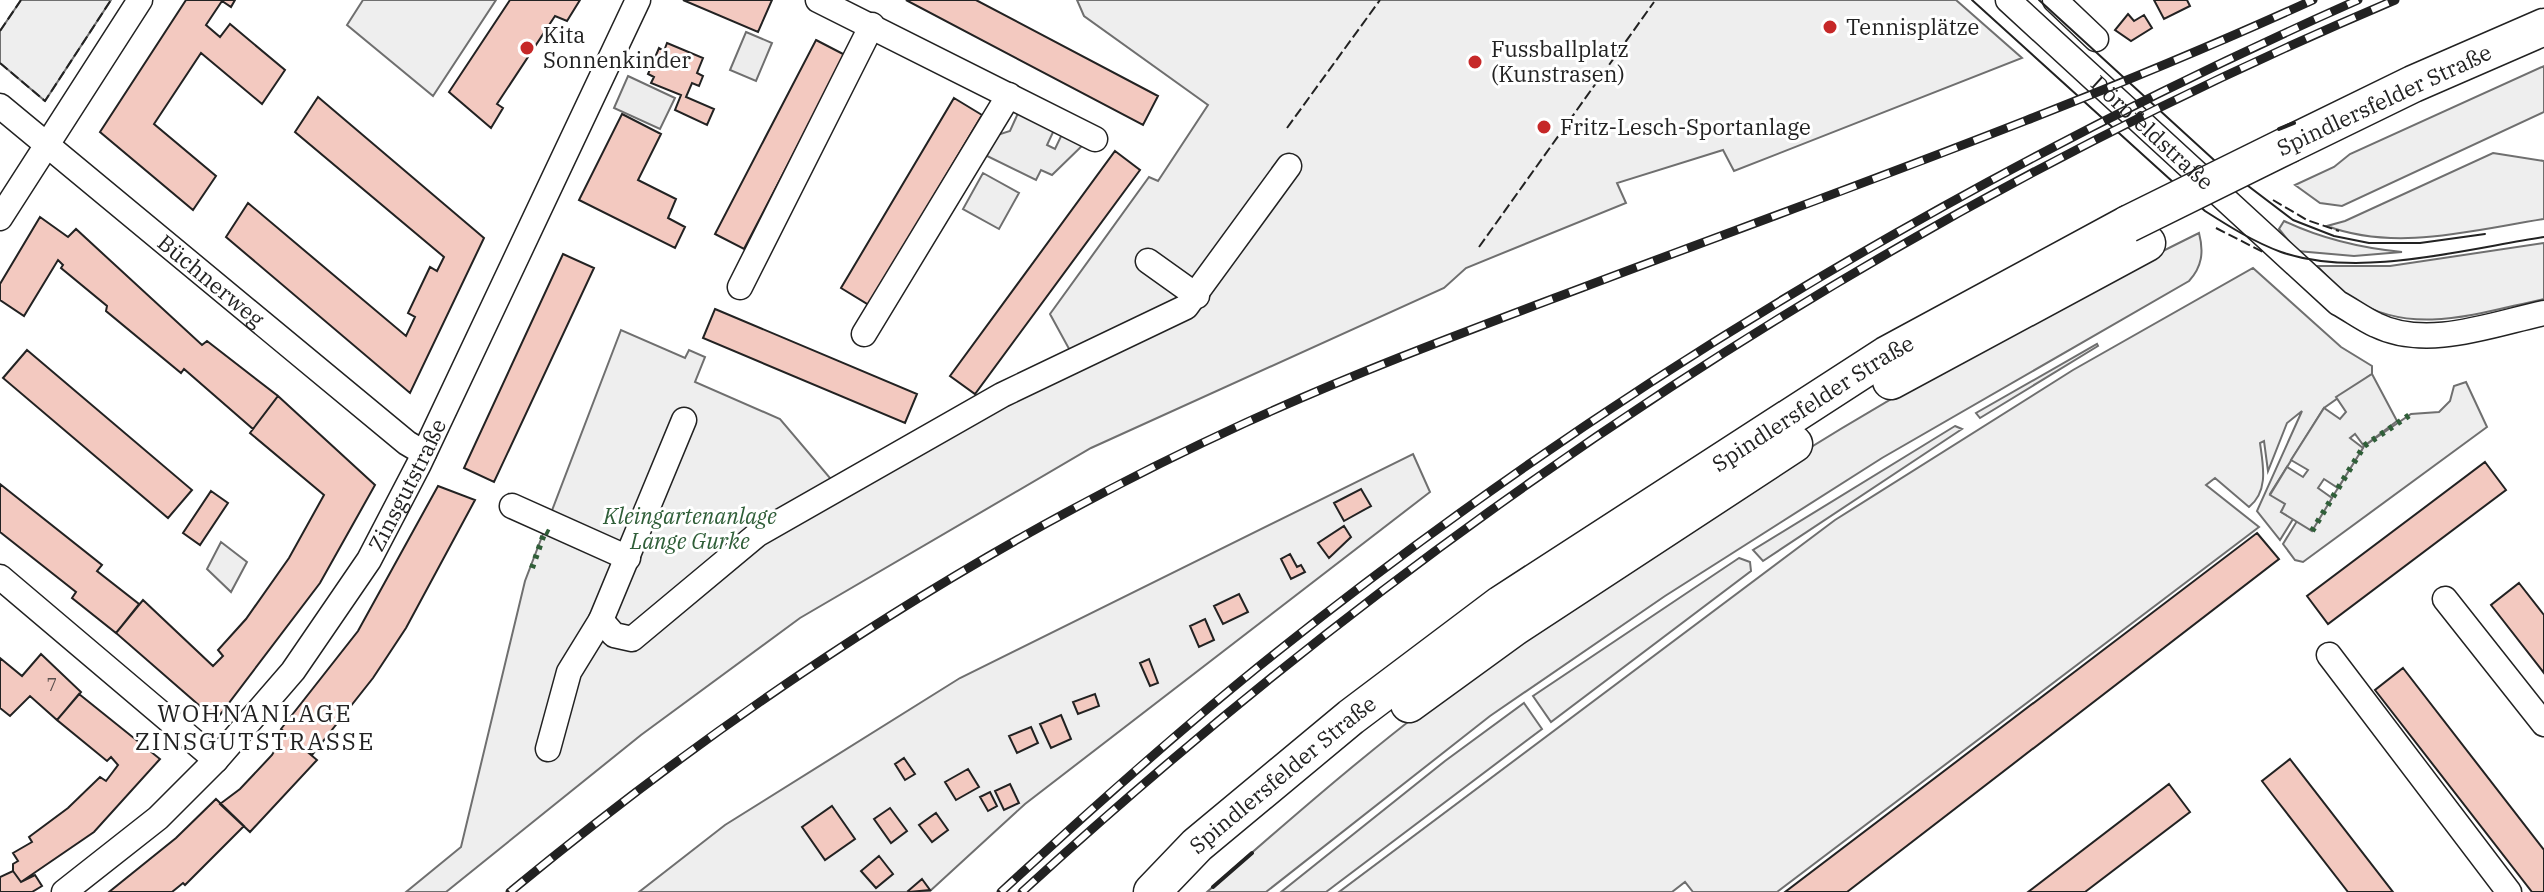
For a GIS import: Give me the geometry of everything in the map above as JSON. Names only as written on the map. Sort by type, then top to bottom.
[{"type":"highway","name":"Spindlersfelder Straße","points":[[2298,154],[2413,84],[2544,27]]},
{"type":"highway","name":"Spindlersfelder Straße","points":[[1152,892],[1197,845],[1327,737],[1501,604],[1886,355],[2298,154],[2544,53]]},
{"type":"highway","name":"Spindlersfelder Straße","points":[[1184,892],[1214,861],[1368,734],[1515,627],[1899,376],[2138,234]]},
{"type":"street","points":[[0,218],[140,0]]},
{"type":"street","name":"Zinsgutstraße","points":[[64,892],[158,818],[216,760],[321,634],[369,560],[424,453],[638,0]]},
{"type":"street","points":[[818,0],[1095,139]]},
{"type":"street","name":"Dörpfeldstraße","points":[[2008,0],[2338,303],[2378,327],[2410,334],[2447,334],[2544,313]]},
{"type":"street","name":"Dörpfeldstraße","points":[[2055,0],[2096,39]]},
{"type":"street","points":[[740,287],[872,25]]},
{"type":"street","points":[[864,334],[1009,95]]},
{"type":"street","name":"Büchnerweg","points":[[0,106],[407,443],[424,453]]},
{"type":"street","points":[[601,620],[614,635],[632,639],[758,534],[1002,395],[1186,307],[1289,166]]},
{"type":"street","points":[[1148,261],[1197,296]]},
{"type":"street","points":[[548,749],[569,672],[601,620],[684,420]]},
{"type":"street","points":[[512,506],[628,558]]},
{"type":"street","points":[[0,577],[216,760]]},
{"type":"street","points":[[2445,599],[2544,724]]},
{"type":"street","points":[[2329,655],[2509,892]]},
{"type":"green space","points":[[21,0],[111,0],[45,101],[0,63],[0,31]]},
{"type":"green space","points":[[363,0],[496,0],[433,96],[347,25]]},
{"type":"green space","name":"Kleingartenanlage Lange Gurke","points":[[1077,0],[1956,0],[2022,58],[1734,171],[1723,150],[1617,183],[1626,203],[1466,268],[1444,288],[1091,448],[800,618],[641,735],[446,892],[406,892],[461,847],[525,581],[621,330],[685,358],[689,350],[705,357],[695,382],[780,419],[835,484],[1073,356],[1050,314],[1149,177],[1158,181],[1208,105],[1084,16]]},
{"type":"green space","points":[[2544,66],[2544,112],[2342,206],[2320,203],[2295,185],[2334,167],[2350,154]]},
{"type":"green space","points":[[2493,153],[2544,161],[2544,219],[2462,233],[2407,238],[2353,234],[2327,226],[2345,221]]},
{"type":"green space","points":[[983,173],[1019,193],[999,229],[963,209]]},
{"type":"green space","points":[[2284,221],[2342,242],[2402,252],[2354,256],[2297,251],[2279,229]]},
{"type":"green space","points":[[2199,233],[2201,259],[2189,281],[1882,458],[1665,596],[1490,716],[1266,892],[1207,892],[1311,801],[1418,714],[1662,542],[1837,431],[1926,379],[2016,328]]},
{"type":"green space","points":[[2544,243],[2544,299],[2447,318],[2423,320],[2376,311],[2348,296],[2317,266],[2390,266]]},
{"type":"green space","points":[[2253,268],[2341,347],[2372,366],[2372,374],[2324,408],[2270,494],[2286,504],[2281,512],[2293,519],[2280,540],[2257,511],[2302,411],[2287,423],[2268,471],[2264,441],[2260,443],[2262,486],[2249,507],[2215,478],[2206,485],[2259,527],[1777,892],[1693,892],[1685,882],[1672,892],[1339,892],[1835,520],[2073,370]]},
{"type":"green space","points":[[2097,344],[1980,418],[1976,413]]},
{"type":"green space","points":[[2466,382],[2487,427],[2303,562],[2295,560],[2283,544],[2297,521],[2312,530],[2364,446],[2411,414],[2439,412],[2450,401],[2454,386]]},
{"type":"green space","points":[[1955,426],[1962,429],[1763,561],[1753,550]]},
{"type":"green space","points":[[1413,454],[1430,492],[1025,804],[929,892],[639,892],[725,825],[960,678]]},
{"type":"green space","points":[[221,542],[247,562],[231,592],[207,569]]},
{"type":"green space","points":[[1739,558],[1750,562],[1751,571],[1551,722],[1533,696]]},
{"type":"green space","points":[[1524,703],[1542,729],[1326,892],[1281,892],[1445,761]]},
{"type":"shaded area","points":[[746,32],[772,43],[756,81],[730,70]]},
{"type":"shaded area","points":[[628,76],[675,98],[660,129],[614,108]]},
{"type":"shaded area","points":[[1019,111],[1055,128],[1047,145],[1055,149],[1064,130],[1087,141],[1052,175],[1041,170],[1036,180],[983,154],[991,137],[1010,131]]},
{"type":"shaded area","points":[[2372,374],[2397,421],[2364,446],[2355,434],[2350,438],[2363,448],[2338,488],[2324,479],[2318,488],[2332,498],[2312,531],[2281,512],[2285,504],[2270,495],[2287,467],[2303,477],[2308,470],[2291,460],[2324,408],[2340,419],[2346,412],[2336,397]]},
{"type":"building","points":[[186,0],[235,0],[231,7],[222,1],[206,25],[220,37],[230,24],[285,70],[262,104],[201,53],[154,124],[216,176],[193,210],[100,132]]},
{"type":"building","points":[[510,0],[580,0],[567,21],[555,16],[497,104],[503,108],[491,128],[449,92]]},
{"type":"building","points":[[683,0],[772,0],[758,32]]},
{"type":"building","points":[[906,0],[976,0],[1158,96],[1143,125]]},
{"type":"building","points":[[2154,0],[2187,0],[2190,6],[2164,19]]},
{"type":"building","points":[[2128,14],[2134,21],[2144,15],[2152,28],[2131,41],[2115,30]]},
{"type":"building","points":[[816,40],[845,55],[744,249],[715,234]]},
{"type":"building","points":[[667,43],[703,58],[697,73],[703,76],[699,86],[692,83],[686,97],[714,109],[707,125],[675,110],[681,95],[651,83],[654,77],[648,74],[659,48],[664,51]]},
{"type":"building","points":[[318,97],[484,238],[410,393],[226,237],[248,203],[406,336],[415,317],[408,313],[430,267],[437,271],[444,257],[295,132]]},
{"type":"building","points":[[954,98],[982,115],[869,305],[841,288]]},
{"type":"building","points":[[622,114],[661,134],[638,180],[676,199],[668,218],[685,227],[675,248],[579,200]]},
{"type":"building","points":[[1115,151],[1140,170],[975,394],[950,376]]},
{"type":"building","points":[[40,217],[68,237],[76,229],[202,345],[207,341],[278,396],[253,429],[184,369],[181,373],[106,311],[107,306],[61,268],[63,265],[58,260],[24,316],[0,300],[0,284]]},
{"type":"building","points":[[563,254],[594,268],[494,482],[464,468]]},
{"type":"building","points":[[715,309],[917,394],[905,423],[703,338]]},
{"type":"building","points":[[27,350],[192,490],[168,518],[3,378]]},
{"type":"building","points":[[278,396],[375,485],[320,583],[216,720],[116,633],[143,600],[213,666],[223,656],[218,650],[246,619],[289,558],[324,495],[250,433]]},
{"type":"building","points":[[2485,462],[2506,490],[2328,624],[2307,596]]},
{"type":"building","points":[[0,484],[102,565],[97,571],[139,604],[116,633],[72,598],[76,592],[0,532]]},
{"type":"building","points":[[438,486],[475,500],[406,628],[373,678],[312,755],[281,729],[358,631]]},
{"type":"building","points":[[1361,489],[1371,506],[1344,521],[1334,503]]},
{"type":"building","points":[[211,491],[228,503],[200,545],[183,533]]},
{"type":"building","points":[[1344,526],[1351,537],[1329,558],[1318,543]]},
{"type":"building","points":[[2257,533],[2279,559],[1847,892],[1785,892]]},
{"type":"building","points":[[1290,554],[1297,567],[1301,565],[1305,572],[1291,579],[1281,559]]},
{"type":"building","points":[[2519,583],[2544,615],[2544,673],[2491,605]]},
{"type":"building","points":[[1239,594],[1248,612],[1223,624],[1214,606]]},
{"type":"building","points":[[1205,619],[1214,640],[1199,647],[1190,626]]},
{"type":"building","points":[[41,654],[81,692],[57,720],[30,696],[10,716],[0,708],[0,658],[22,676]]},
{"type":"building","points":[[1149,659],[1158,683],[1150,686],[1140,663]]},
{"type":"building","points":[[2403,668],[2544,850],[2544,892],[2532,892],[2375,690]]},
{"type":"building","points":[[79,694],[160,759],[94,832],[21,882],[13,871],[13,864],[18,861],[13,853],[32,842],[29,837],[68,808],[100,777],[106,781],[118,765],[111,757],[107,761],[57,720]]},
{"type":"building","points":[[1095,694],[1099,706],[1078,714],[1073,702]]},
{"type":"building","points":[[1061,715],[1071,739],[1051,748],[1040,724]]},
{"type":"building","points":[[1031,727],[1038,743],[1017,753],[1009,736]]},
{"type":"building","points":[[285,733],[317,760],[250,832],[220,804],[240,789],[272,755]]},
{"type":"building","points":[[904,758],[915,774],[905,780],[895,764]]},
{"type":"building","points":[[2290,759],[2393,892],[2348,892],[2275,798],[2262,781]]},
{"type":"building","points":[[968,769],[979,787],[956,800],[945,782]]},
{"type":"building","points":[[1010,784],[1019,803],[1004,810],[995,791]]},
{"type":"building","points":[[2169,784],[2190,812],[2085,892],[2028,892]]},
{"type":"building","points":[[990,792],[997,806],[988,811],[980,797]]},
{"type":"building","points":[[216,799],[244,826],[185,885],[183,883],[172,892],[109,892],[176,838]]},
{"type":"building","points":[[832,806],[855,839],[825,860],[802,827]]},
{"type":"building","points":[[890,808],[907,831],[891,843],[874,819]]},
{"type":"building","points":[[936,813],[948,830],[932,842],[919,825]]},
{"type":"building","points":[[879,856],[893,874],[876,888],[861,871]]},
{"type":"building","points":[[13,871],[21,882],[35,875],[42,886],[32,892],[0,892],[0,877]]},
{"type":"building","points":[[922,879],[930,890],[908,891]]},
{"type":"tram line","points":[[1972,0],[2205,211],[2271,248],[2311,260],[2377,262],[2447,254],[2544,237]]},
{"type":"tram line","points":[[2039,0],[2214,160],[2293,220],[2334,236],[2369,243],[2420,243],[2485,234]]},
{"type":"railway","points":[[510,892],[595,823],[771,694],[955,576],[1146,471],[1245,423],[1371,369],[2043,114],[2313,0]]},
{"type":"railway","points":[[1001,892],[1135,771],[1273,655],[1399,558],[1528,465],[1660,377],[1794,293],[1932,213],[2072,138],[2358,0]]},
{"type":"railway","points":[[1022,892],[1176,756],[1336,626],[1501,503],[1671,387],[1845,278],[2024,177],[2208,84],[2395,0]]},
{"type":"hedge","points":[[2312,531],[2364,446],[2411,414]]},
{"type":"hedge","points":[[532,568],[545,531],[549,533]]},
{"type":"fence","points":[[0,31],[21,0]]},
{"type":"fence","points":[[0,63],[45,101],[111,0]]},
{"type":"fence","points":[[1287,128],[1380,0]]},
{"type":"fence","points":[[1479,247],[1654,2]]},
{"type":"fence","points":[[2273,200],[2307,220],[2339,231]]},
{"type":"fence","points":[[2216,228],[2263,252]]},
{"type":"wall","points":[[2279,129],[2294,123]]},
{"type":"wall","points":[[1213,887],[1252,853]]},
{"type":"place","name":"Tennisplätze","points":[[1830,27]]},
{"type":"place","name":"Kita Sonnenkinder","points":[[527,48]]},
{"type":"place","name":"Fussballplatz (Kunstrasen)","points":[[1475,62]]},
{"type":"place","name":"Fritz-Lesch-Sportanlage","points":[[1544,127]]},
{"type":"district","name":"WOHNANLAGE ZINSGUTSTRASSE","points":[[255,728]]}]
